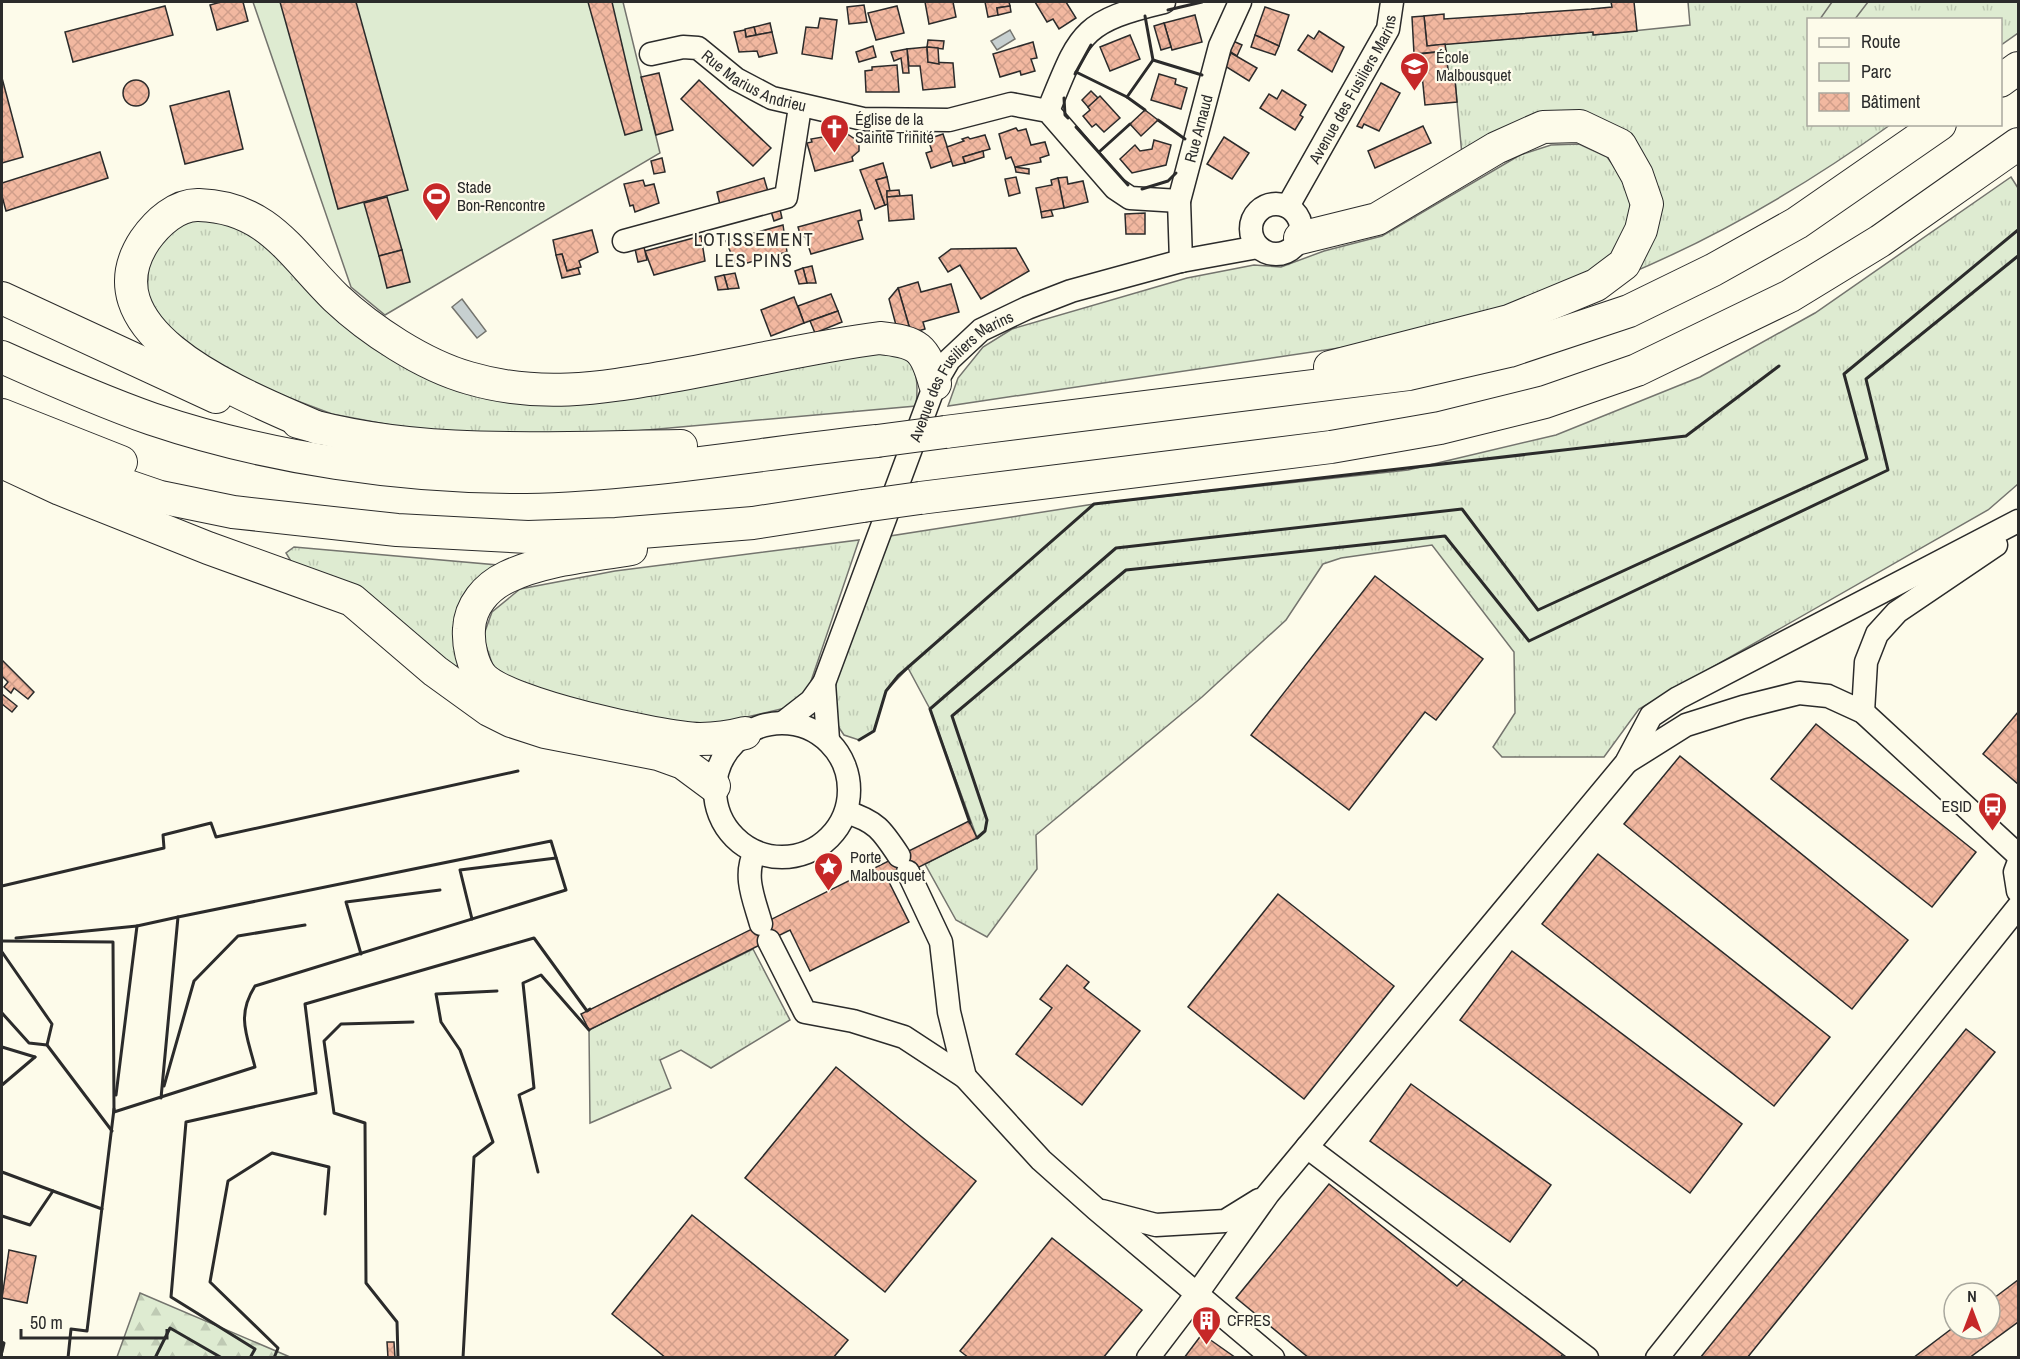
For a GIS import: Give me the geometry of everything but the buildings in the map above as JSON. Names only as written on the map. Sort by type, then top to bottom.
[{"type":"highway","points":[[2002,80],[2019,68]]},
{"type":"highway","points":[[1169,406],[1509,321],[1562,301],[1596,285],[1624,264],[1641,230],[1647,204],[1637,175],[1620,145],[1580,126],[1543,128],[1496,148],[1377,219],[1300,238]]},
{"type":"highway","points":[[2,357],[101,400],[154,420],[210,436],[368,468],[444,475],[548,476],[602,473],[836,446],[1410,374],[1509,351],[1629,311],[1713,270],[1797,223],[1937,126]]},
{"type":"highway","points":[[745,733],[725,738],[698,739],[672,735],[552,710],[497,689],[482,676],[472,657],[469,621],[475,604],[490,587],[507,576],[536,566],[753,523],[920,498],[1331,447],[1440,428],[1545,402],[1637,370],[1790,296],[1880,241],[2019,144]]},
{"type":"highway","points":[[318,428],[226,386],[178,354],[152,333],[134,305],[130,279],[135,255],[153,229],[170,213],[194,204],[228,207],[258,220],[295,251],[335,297],[365,322],[410,352],[468,378],[539,391],[590,390],[880,338],[914,345],[928,357],[935,384]]},
{"type":"highway","points":[[2,298],[226,402],[318,428],[361,437],[471,447],[836,446]]},
{"type":"highway","points":[[2,416],[171,482],[323,521]]},
{"type":"highway","points":[[2,443],[160,497],[233,512],[397,530],[528,537],[616,534],[753,523]]},
{"type":"highway","points":[[2,462],[208,548],[352,600],[435,671],[489,710],[511,721],[545,732],[658,754],[683,763],[714,786]]},
{"type":"street","points":[[1164,2],[1123,11],[1104,19],[1085,34],[1071,56],[1048,111],[1115,188],[1130,198],[1179,201]]},
{"type":"street","name":"Rue Arnaud","points":[[1181,261],[1179,201],[1220,46],[1240,2]]},
{"type":"street","name":"Avenue des Fusiliers Marins","points":[[1288,206],[1388,29],[1392,2]]},
{"type":"street","name":"Rue Marius Andrieu","points":[[651,54],[683,47],[698,48],[736,79],[772,98],[800,107],[863,119],[949,120],[1011,104],[1048,111]]},
{"type":"street","points":[[624,241],[786,197],[800,107]]},
{"type":"street","points":[[1275,204],[1288,206],[1299,218],[1302,227],[1300,238],[1293,248],[1280,254],[1271,254],[1258,247],[1253,239],[1251,228],[1259,210],[1275,204]]},
{"type":"street","name":"Avenue des Fusiliers Marins","points":[[784,722],[811,701],[824,683],[935,384],[949,360],[981,330],[1071,291],[1181,261],[1258,247]]},
{"type":"street","points":[[1148,1358],[1268,1194],[1626,763],[1651,716],[1678,698],[2019,521]]},
{"type":"street","points":[[1863,712],[1866,663],[1877,634],[1897,612],[2019,529]]},
{"type":"street","name":"Avenue des Fusiliers Marins","points":[[824,683],[828,740]]},
{"type":"street","points":[[1626,763],[1686,725],[1799,693],[1828,696],[1863,712],[2019,855]]},
{"type":"street","points":[[784,722],[807,728],[828,740],[844,763],[849,795],[846,812],[837,828],[825,842],[809,852],[791,857],[773,857],[755,852],[739,842],[726,829],[719,816],[714,786],[723,756],[745,733],[764,724],[784,722]]},
{"type":"street","points":[[846,812],[869,819],[881,829],[904,864],[941,942],[949,1012],[965,1077]]},
{"type":"street","points":[[755,852],[749,864],[748,878],[765,932],[805,1012],[853,1021],[904,1037],[965,1077],[1041,1160],[1196,1295],[1273,1358]]},
{"type":"street","points":[[2019,864],[2015,872],[2019,891]]},
{"type":"street","points":[[1657,1358],[2019,907]]},
{"type":"street","points":[[1307,1147],[1587,1358]]},
{"type":"street","points":[[1096,1209],[1156,1225],[1225,1221],[1268,1194]]},
{"type":"green space","name":"Stade Bon-Rencontre","points":[[253,2],[623,2],[660,153],[385,315],[351,287]]},
{"type":"green space","points":[[1688,2],[2018,2],[2018,33],[2002,44],[2002,18],[1807,18],[1807,126],[1889,126],[1762,208],[1694,244],[1624,276],[1655,229],[1593,119],[1462,155],[1455,80],[1449,80],[1445,44],[1593,32],[1594,35],[1690,25]]},
{"type":"green space","points":[[1832,2],[1868,2],[1856,18],[1821,18]]},
{"type":"green space","points":[[1579,144],[1607,157],[1622,177],[1630,202],[1629,226],[1614,258],[1574,285],[1440,333],[948,406],[958,378],[983,347],[1012,329],[1187,278],[1254,265],[1281,267],[1324,251],[1382,236],[1520,155],[1551,145]]},
{"type":"green space","points":[[2011,177],[2018,188],[2018,484],[1988,510],[1639,709],[1604,757],[1502,757],[1493,747],[1515,713],[1514,652],[1432,545],[1341,558],[1323,564],[1286,620],[1202,697],[1036,835],[1037,869],[987,937],[956,920],[925,864],[977,838],[930,709],[908,668],[886,691],[874,731],[859,740],[844,735],[831,716],[833,690],[890,536],[1094,504],[1408,470],[1556,435],[1700,377],[1815,313]]},
{"type":"green space","points":[[201,217],[244,226],[453,384],[864,349],[891,353],[908,361],[916,378],[916,406],[569,437],[438,434],[332,414],[263,388],[177,341],[147,296],[149,254],[181,221]]},
{"type":"green space","points":[[859,540],[810,684],[798,705],[747,717],[721,729],[690,733],[523,686],[493,666],[483,637],[492,612],[520,589],[615,571]]},
{"type":"green space","points":[[294,547],[509,566],[456,668],[295,568],[286,553]]},
{"type":"green space","points":[[753,949],[790,1020],[711,1068],[681,1050],[660,1060],[671,1088],[590,1123],[589,1030]]},
{"type":"green space","points":[[140,1293],[290,1357],[117,1357]]},
{"type":"shaded area","points":[[1010,30],[1015,39],[997,50],[991,41]]},
{"type":"shaded area","points":[[462,299],[486,331],[477,338],[452,307]]},
{"type":"wall","points":[[1168,10],[1202,2]]},
{"type":"wall","points":[[1127,97],[1153,60],[1145,16]]},
{"type":"wall","points":[[1075,74],[1091,45]]},
{"type":"wall","points":[[1153,60],[1202,75]]},
{"type":"wall","points":[[1076,72],[1127,97],[1145,110]]},
{"type":"wall","points":[[1064,98],[1065,115],[1068,118]]},
{"type":"wall","points":[[1158,120],[1185,139]]},
{"type":"wall","points":[[1099,152],[1130,124]]},
{"type":"wall","points":[[1076,127],[1128,185]]},
{"type":"wall","points":[[1142,189],[1168,181],[1176,173]]},
{"type":"wall","points":[[970,823],[930,709],[1116,548],[1462,509],[1538,610],[1867,459],[1844,374],[2018,230]]},
{"type":"wall","points":[[977,838],[985,831],[987,820],[952,716],[1126,570],[1445,536],[1529,641],[1888,470],[1866,379],[2018,256]]},
{"type":"wall","points":[[859,740],[874,731],[886,691],[898,676],[1094,504],[1686,436],[1779,366]]},
{"type":"wall","points":[[2,886],[164,848],[163,835],[211,823],[216,837],[518,771]]},
{"type":"wall","points":[[2,941],[113,942],[114,1112],[255,1067],[245,1026],[246,1007],[255,986],[566,890],[551,841],[178,917],[161,1098]]},
{"type":"wall","points":[[472,919],[460,870],[556,858]]},
{"type":"wall","points":[[361,954],[346,902],[440,890]]},
{"type":"wall","points":[[137,926],[178,917]]},
{"type":"wall","points":[[164,1086],[194,981],[238,936],[305,925]]},
{"type":"wall","points":[[16,938],[137,926],[116,1095]]},
{"type":"wall","points":[[250,1358],[255,1349],[171,1297],[186,1122],[316,1093],[305,1004],[534,938],[587,1011],[590,1009]]},
{"type":"wall","points":[[2,952],[52,1024],[47,1045]]},
{"type":"wall","points":[[538,1172],[519,1095],[534,1088],[523,983],[541,975],[589,1030]]},
{"type":"wall","points":[[463,1358],[474,1157],[493,1142],[460,1050],[441,1022],[436,994],[497,991]]},
{"type":"wall","points":[[2,1013],[29,1043],[47,1045],[112,1131]]},
{"type":"wall","points":[[398,1358],[397,1322],[366,1283],[365,1123],[334,1113],[324,1041],[341,1024],[413,1022]]},
{"type":"wall","points":[[2,1047],[35,1057]]},
{"type":"wall","points":[[2,1085],[35,1057]]},
{"type":"wall","points":[[68,1358],[71,1329],[87,1331],[114,1109]]},
{"type":"wall","points":[[274,1358],[278,1348],[210,1282],[228,1181],[272,1153],[329,1167],[325,1214]]},
{"type":"wall","points":[[2,1172],[53,1191],[30,1225],[2,1216]]},
{"type":"wall","points":[[53,1191],[102,1209]]},
{"type":"wall","points":[[155,1358],[170,1328],[222,1358]]},
{"type":"wall","points":[[2,1342],[4,1343],[2,1352]]},
{"type":"place","name":"École Malbousquet","points":[[1415,92]]},
{"type":"place","name":"Église de la Sainte Trinité","points":[[834,154]]},
{"type":"place","name":"Stade Bon-Rencontre","points":[[436,222]]},
{"type":"place","name":"ESID","points":[[1993,832]]},
{"type":"place","name":"Porte Malbousquet","points":[[829,892]]},
{"type":"place","name":"CFPES","points":[[1206,1346]]},
{"type":"district","name":"LOTISSEMENT LES PINS","points":[[754,249]]}]
